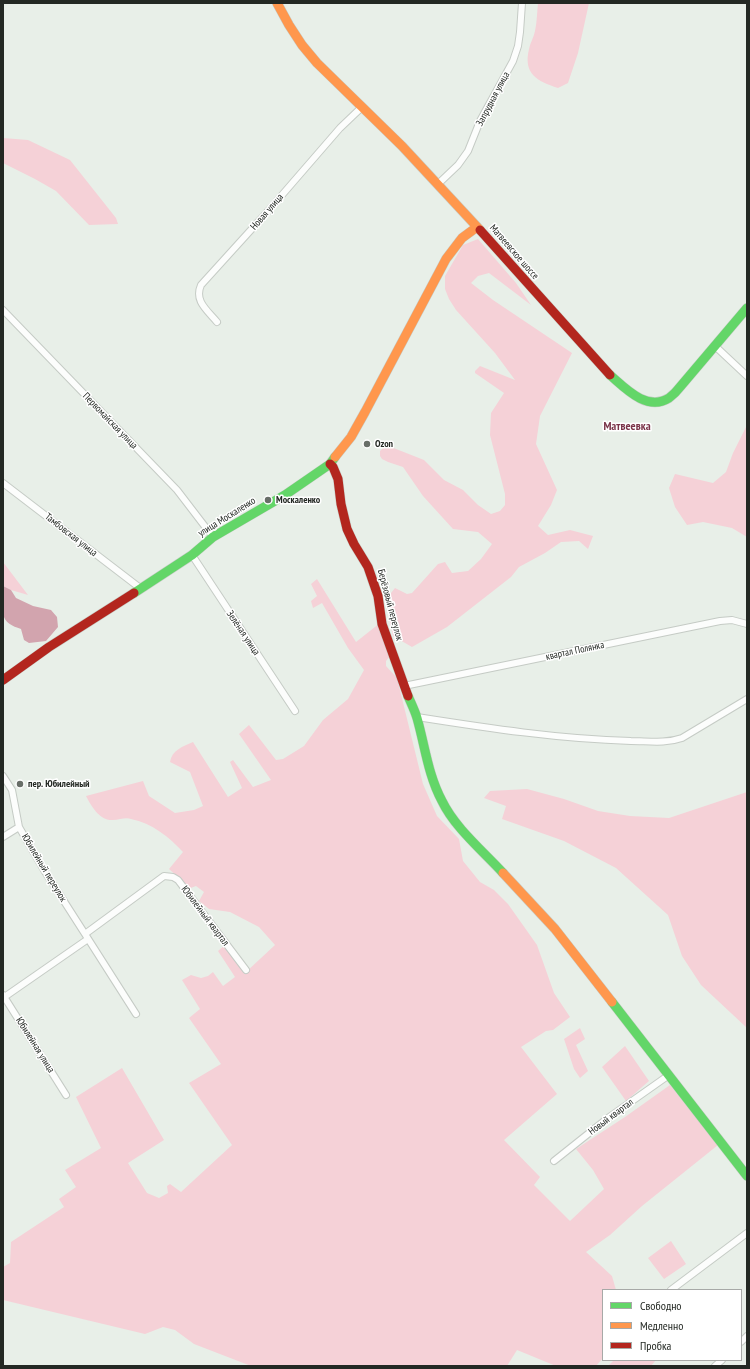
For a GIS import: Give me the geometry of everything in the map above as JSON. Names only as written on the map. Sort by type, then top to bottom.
[{"type":"street","name":"Матвеевское шоссе","points":[[277,3],[295,35],[312,59],[392,135],[480,230],[606,371],[629,391],[645,402],[658,403],[668,398],[680,387],[747,308]]},
{"type":"street","name":"Запрудная улица","points":[[438,184],[458,165],[468,151],[480,120],[513,61],[518,46],[522,3]]},
{"type":"street","name":"Новая улица","points":[[217,322],[202,304],[199,297],[199,290],[202,285],[340,128],[362,107]]},
{"type":"street","name":"улица Москаленко","points":[[3,680],[49,647],[192,555],[213,537],[285,495],[330,464],[351,437],[366,412],[446,259],[462,238],[480,230]]},
{"type":"street","name":"Первомайская улица","points":[[3,310],[176,490],[213,537]]},
{"type":"street","points":[[715,346],[747,376]]},
{"type":"street","name":"Берёзовый переулок","points":[[330,464],[333,466],[338,479],[347,529],[368,567],[378,596],[382,624],[404,686],[417,717],[422,740],[440,800],[450,815],[555,929],[747,1176]]},
{"type":"street","name":"Тамбовская улица","points":[[3,483],[140,588]]},
{"type":"street","name":"Зелёная улица","points":[[192,555],[295,711]]},
{"type":"street","name":"квартал Полянка","points":[[404,686],[720,621],[732,620],[747,624]]},
{"type":"street","points":[[417,717],[562,736],[660,742],[682,738],[747,699]]},
{"type":"street","name":"Юбилейный переулок","points":[[3,776],[12,790],[19,827],[44,870],[87,936]]},
{"type":"street","points":[[3,837],[19,827]]},
{"type":"street","name":"Юбилейный квартал","points":[[4,997],[87,936],[164,876],[178,880],[246,970]]},
{"type":"street","points":[[87,936],[136,1014]]},
{"type":"street","name":"Юбилейная улица","points":[[4,997],[66,1095]]},
{"type":"street","name":"Новый квартал","points":[[554,1161],[608,1118],[669,1075]]},
{"type":"street","points":[[672,1289],[747,1233]]},
{"type":"shaded area","points":[[538,3],[589,3],[578,53],[568,83],[558,88],[538,79],[533,75],[528,65],[530,44],[536,28]]},
{"type":"shaded area","points":[[3,138],[28,140],[70,160],[116,218],[118,224],[89,225],[56,191],[3,163]]},
{"type":"shaded area","points":[[478,239],[516,283],[531,305],[489,273],[478,276],[471,283],[493,300],[572,353],[540,416],[536,444],[557,490],[551,505],[538,526],[548,535],[570,530],[593,536],[588,549],[579,541],[561,542],[545,553],[519,567],[511,577],[447,627],[412,647],[393,636],[390,623],[391,593],[395,588],[407,594],[412,593],[438,564],[445,562],[452,573],[468,571],[481,559],[492,544],[478,532],[453,529],[423,496],[403,467],[382,459],[380,456],[380,451],[384,447],[391,447],[424,460],[444,480],[463,490],[478,505],[491,514],[500,511],[505,505],[505,494],[490,435],[491,413],[504,393],[475,373],[475,371],[480,366],[515,380],[495,353],[456,310],[445,289],[445,276],[463,245]]},
{"type":"shaded area","points":[[747,425],[747,537],[732,528],[703,522],[687,525],[675,507],[669,488],[675,474],[713,483],[726,472],[733,453]]},
{"type":"shaded area","points":[[3,562],[28,595],[3,586]]},
{"type":"shaded area","points":[[317,579],[356,642],[380,623],[390,656],[386,661],[386,666],[397,678],[423,784],[437,816],[459,839],[463,861],[480,882],[494,890],[508,904],[537,945],[554,993],[570,1017],[553,1030],[546,1031],[521,1047],[557,1094],[504,1140],[540,1177],[534,1185],[570,1221],[604,1189],[593,1170],[576,1149],[670,1085],[718,1145],[642,1206],[610,1235],[586,1252],[612,1276],[616,1289],[602,1289],[602,1359],[596,1366],[556,1366],[517,1350],[507,1366],[251,1366],[194,1344],[175,1330],[163,1327],[145,1334],[3,1300],[3,1267],[10,1263],[11,1242],[64,1207],[59,1199],[76,1187],[65,1170],[101,1148],[76,1097],[122,1068],[164,1140],[128,1163],[147,1193],[159,1198],[168,1193],[167,1186],[170,1184],[181,1192],[232,1145],[189,1083],[221,1064],[189,1018],[200,1009],[182,980],[191,975],[201,978],[208,976],[213,972],[223,986],[235,977],[218,951],[225,945],[246,972],[275,945],[259,927],[230,912],[209,909],[199,901],[204,892],[196,886],[188,889],[169,869],[183,852],[160,831],[129,818],[108,820],[96,812],[86,796],[143,781],[149,796],[175,813],[194,810],[203,806],[190,772],[170,762],[175,752],[181,747],[193,742],[228,797],[242,788],[230,762],[233,760],[253,787],[271,780],[239,734],[249,725],[276,760],[283,759],[304,746],[323,720],[348,699],[364,670],[348,648],[322,603],[313,608],[311,601],[317,596],[311,584]]},
{"type":"shaded area","points":[[3,586],[11,590],[16,598],[33,606],[51,610],[57,617],[58,627],[46,641],[29,643],[24,640],[21,629],[5,620],[3,614]]},
{"type":"shaded area","points":[[527,789],[564,799],[598,811],[630,816],[669,818],[747,792],[747,1028],[701,985],[682,956],[668,915],[616,868],[564,841],[502,819],[506,806],[484,798],[490,791]]},
{"type":"shaded area","points":[[580,1028],[585,1039],[576,1045],[588,1071],[580,1078],[574,1069],[564,1039]]},
{"type":"shaded area","points":[[625,1046],[649,1081],[626,1101],[602,1067]]},
{"type":"shaded area","points":[[671,1241],[686,1264],[664,1279],[648,1258]]},
{"type":"shaded area","points":[[613,1361],[655,1361],[651,1366],[608,1366]]},
{"type":"traffic: fast","points":[[610,375],[637,397],[653,402],[661,402],[669,398],[678,390],[747,308]]},
{"type":"traffic: fast","points":[[134,593],[192,555],[213,537],[285,495],[330,464],[335,457]]},
{"type":"traffic: fast","points":[[408,696],[417,718],[433,781],[442,801],[454,821],[503,873]]},
{"type":"traffic: fast","points":[[612,1002],[747,1176]]},
{"type":"traffic: slow","points":[[277,3],[302,45],[317,63],[402,146],[480,230]]},
{"type":"traffic: slow","points":[[335,457],[351,437],[446,259],[462,238],[477,227]]},
{"type":"traffic: slow","points":[[503,873],[555,929],[612,1002]]},
{"type":"traffic: jam","points":[[480,230],[610,375]]},
{"type":"traffic: jam","points":[[330,464],[333,467],[338,479],[341,504],[347,529],[368,567],[378,596],[382,624],[408,696]]},
{"type":"traffic: jam","points":[[3,680],[49,647],[134,593]]},
{"type":"place","name":"Ozon","points":[[367,444]]},
{"type":"place","name":"Москаленко","points":[[268,500]]},
{"type":"place","name":"пер. Юбилейный","points":[[20,784]]},
{"type":"district","name":"Матвеевка","points":[[627,427]]}]
